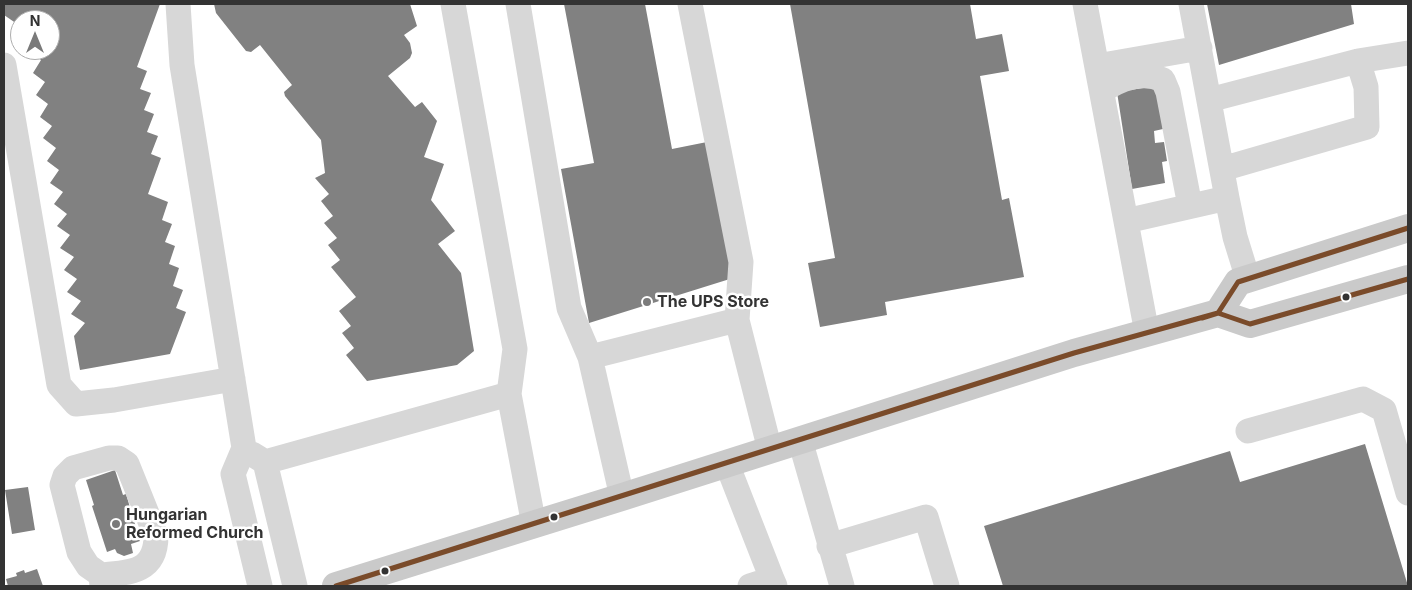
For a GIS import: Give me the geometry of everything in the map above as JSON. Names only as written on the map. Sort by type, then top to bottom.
[{"type":"main road","points":[[1218,313],[1238,282],[1408,228]]},
{"type":"main road","points":[[346,585],[1074,353],[1218,313],[1250,324],[1408,279]]},
{"type":"lane","points":[[178,4],[182,65],[244,448],[232,474],[260,586]]},
{"type":"lane","points":[[453,4],[515,349],[509,394],[534,525]]},
{"type":"lane","points":[[518,4],[569,308],[590,357],[622,497]]},
{"type":"lane","points":[[690,4],[741,262],[737,320],[770,450]]},
{"type":"lane","points":[[1085,4],[1147,332]]},
{"type":"lane","points":[[1191,4],[1235,237],[1248,279]]},
{"type":"lane","points":[[1097,66],[1200,48]]},
{"type":"lane","points":[[1209,100],[1358,61],[1408,53]]},
{"type":"lane","points":[[1222,169],[1367,127],[1366,87],[1358,61]]},
{"type":"lane","points":[[4,65],[59,385],[76,404],[114,400],[232,379]]},
{"type":"lane","points":[[1102,91],[1112,83],[1136,76],[1153,75],[1163,80],[1168,92],[1190,206]]},
{"type":"lane","points":[[1126,221],[1227,198]]},
{"type":"lane","points":[[590,357],[737,320]]},
{"type":"lane","points":[[265,462],[509,394]]},
{"type":"lane","points":[[1248,431],[1364,399],[1384,410],[1408,493]]},
{"type":"lane","points":[[800,440],[842,586]]},
{"type":"lane","points":[[244,448],[265,462],[295,586]]},
{"type":"lane","points":[[109,458],[118,458],[127,464],[156,536],[156,545],[150,561],[142,567],[102,581],[88,566],[79,552],[62,485],[65,476],[73,468],[109,458]]},
{"type":"lane","points":[[727,464],[766,584]]},
{"type":"lane","points":[[829,546],[926,517],[946,586]]},
{"type":"building","points":[[4,4],[160,4],[137,67],[147,71],[140,89],[151,93],[144,110],[154,114],[147,132],[158,136],[151,154],[161,158],[148,194],[168,202],[162,220],[172,224],[165,242],[175,246],[169,264],[179,268],[173,286],[183,290],[176,308],[186,312],[170,354],[80,370],[74,336],[85,323],[71,314],[81,301],[67,292],[77,279],[64,270],[74,257],[60,248],[70,235],[57,226],[67,214],[54,204],[63,192],[50,183],[59,170],[47,161],[56,148],[43,138],[52,126],[40,117],[48,104],[36,95],[45,82],[33,73],[41,60],[60,60],[60,10],[10,10],[10,19],[4,15]]},
{"type":"building","points":[[214,4],[410,4],[417,26],[404,35],[410,43],[412,53],[410,58],[388,76],[415,107],[422,102],[437,121],[424,157],[444,164],[431,200],[455,231],[438,244],[461,273],[474,351],[457,365],[367,381],[346,355],[354,348],[342,333],[351,326],[339,311],[356,297],[331,267],[340,260],[328,245],[337,238],[324,223],[333,216],[321,201],[329,194],[315,178],[325,173],[321,140],[285,96],[284,92],[292,85],[260,45],[251,52],[246,51],[216,13]]},
{"type":"building","points":[[564,4],[645,4],[672,149],[707,142],[733,278],[589,323],[561,169],[594,163]]},
{"type":"building","points":[[790,4],[970,4],[976,39],[1002,34],[1009,71],[980,76],[1002,200],[1009,198],[1024,277],[885,302],[887,315],[820,327],[808,263],[835,258]]},
{"type":"building","points":[[1207,4],[1351,4],[1354,24],[1219,65]]},
{"type":"building","points":[[1156,86],[1163,129],[1154,131],[1155,143],[1164,142],[1167,161],[1162,162],[1165,183],[1132,189],[1117,92]]},
{"type":"building","points":[[1365,444],[1408,586],[1003,586],[984,526],[1230,451],[1240,482]]},
{"type":"building","name":"Hungarian Reformed Church","points":[[115,470],[123,495],[126,494],[140,541],[131,544],[133,553],[124,556],[117,553],[115,549],[107,552],[92,506],[94,505],[86,480]]},
{"type":"building","points":[[28,487],[35,530],[12,534],[5,490]]},
{"type":"building","points":[[37,569],[43,586],[8,586],[6,579],[17,576],[16,573],[24,570],[25,573]]},
{"type":"transit line","points":[[336,586],[1074,353],[1218,313],[1238,282],[1408,228]]},
{"type":"transit line","points":[[1202,318],[1218,313],[1250,324],[1408,279]]},
{"type":"place","name":"The UPS Store","points":[[647,302]]},
{"type":"place","name":"Hungarian Reformed Church","points":[[116,524]]}]
